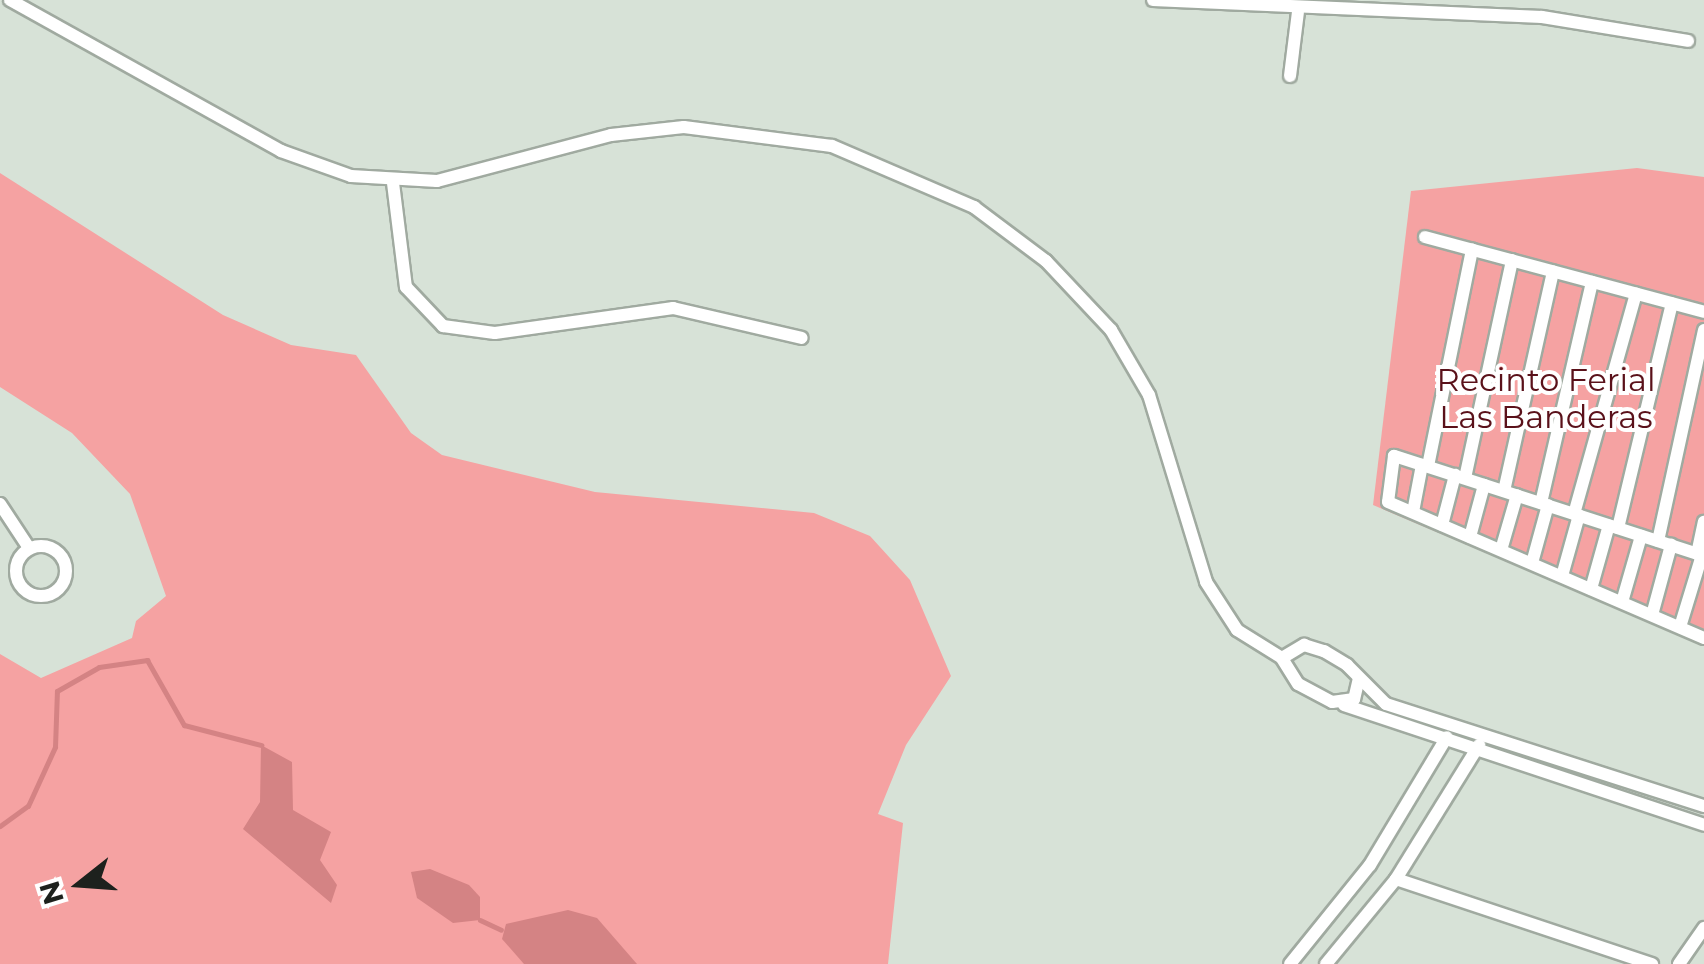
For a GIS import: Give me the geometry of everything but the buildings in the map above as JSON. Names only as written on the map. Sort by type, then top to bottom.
[{"type":"street","points":[[10,0],[281,151],[393,183],[684,127],[832,146],[974,207],[1046,261],[1111,330],[1149,395],[1206,582],[1236,630],[1282,658],[1298,684],[1445,741],[1704,825]]},
{"type":"street","points":[[1154,0],[1298,12],[1416,6],[1542,17],[1688,41]]},
{"type":"street","points":[[1290,76],[1298,12]]},
{"type":"street","points":[[393,183],[406,288],[443,326],[495,333],[673,308],[802,338]]},
{"type":"street","points":[[1425,236],[1704,312]]},
{"type":"street","points":[[1412,512],[1472,249]]},
{"type":"street","points":[[1442,525],[1460,477],[1512,260]]},
{"type":"street","points":[[1501,550],[1552,271]]},
{"type":"street","points":[[1532,564],[1592,282]]},
{"type":"street","points":[[1562,576],[1636,294]]},
{"type":"street","points":[[1591,589],[1614,526],[1672,304]]},
{"type":"street","points":[[1652,615],[1704,330]]},
{"type":"street","points":[[1701,555],[1394,456],[1388,502],[1704,638]]},
{"type":"street","points":[[1470,537],[1484,485]]},
{"type":"street","points":[[0,504],[29,548],[62,556],[58,590],[24,590],[16,567],[29,548]]},
{"type":"street","points":[[1680,628],[1701,555],[1704,525]]},
{"type":"street","points":[[1622,602],[1641,536]]},
{"type":"street","points":[[1282,658],[1304,645],[1358,678],[1386,704],[1704,806]]},
{"type":"street","points":[[1344,704],[1358,678]]},
{"type":"street","points":[[1290,964],[1304,950],[1452,726]]},
{"type":"street","points":[[1326,964],[1396,878],[1484,736]]},
{"type":"street","points":[[1396,878],[1652,964]]},
{"type":"street","points":[[1679,964],[1704,928]]},
{"type":"street","points":[[1304,950],[1318,964]]},
{"type":"green space","name":"Recinto Ferial Las Banderas","points":[[1637,168],[1704,177],[1704,645],[1373,505],[1411,191]]},
{"type":"green space","points":[[0,173],[223,315],[291,345],[356,355],[411,433],[442,455],[595,492],[814,513],[870,536],[910,580],[951,676],[906,745],[878,814],[903,823],[888,964],[0,964],[0,654],[41,678],[132,638],[136,621],[166,596],[130,494],[72,433],[0,387]]},
{"type":"shaded area","points":[[261,745],[292,762],[293,810],[331,832],[320,860],[337,885],[331,903],[243,829],[260,802]]},
{"type":"shaded area","points":[[430,869],[469,885],[480,897],[480,920],[453,923],[417,898],[411,872]]},
{"type":"shaded area","points":[[568,910],[597,918],[637,964],[524,964],[502,939],[506,924]]},
{"type":"waterway","points":[[0,826],[28,806],[55,747],[57,691],[99,667],[147,660],[184,725],[261,745]]},
{"type":"waterway","points":[[480,920],[501,930]]}]
